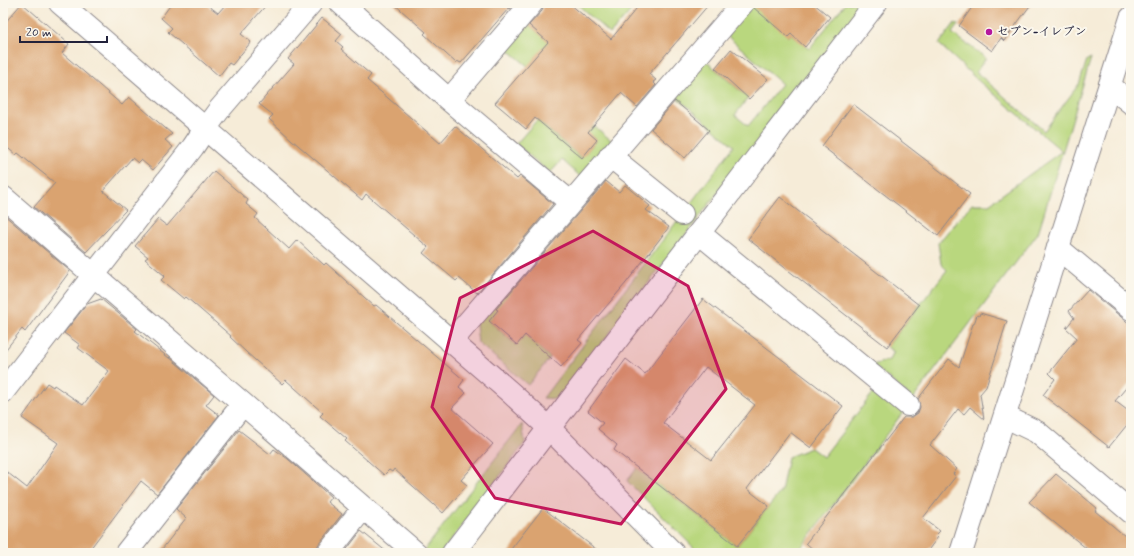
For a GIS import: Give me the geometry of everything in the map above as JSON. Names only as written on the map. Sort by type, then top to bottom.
[{"type":"street","points":[[60,3],[549,428],[673,553]]},
{"type":"street","points":[[3,392],[219,110],[311,3]]},
{"type":"street","points":[[341,3],[449,100],[570,202]]},
{"type":"street","points":[[449,100],[532,3]]},
{"type":"street","points":[[451,342],[742,3]]},
{"type":"street","points":[[453,553],[876,3]]},
{"type":"street","points":[[961,553],[1006,417],[1131,18]]},
{"type":"street","points":[[1110,86],[1131,103]]},
{"type":"street","points":[[610,156],[682,214]]},
{"type":"street","points":[[3,197],[416,553]]},
{"type":"street","points":[[699,233],[908,405]]},
{"type":"street","points":[[1058,248],[1131,309]]},
{"type":"street","points":[[126,553],[243,404]]},
{"type":"street","points":[[1006,417],[1037,432],[1131,512]]},
{"type":"street","points":[[328,553],[363,508]]},
{"type":"highlighted area","points":[[593,231],[688,286],[726,389],[621,524],[495,498],[432,407],[460,298]]},
{"type":"green space","points":[[576,3],[638,3],[610,34]]},
{"type":"green space","points":[[754,3],[768,3],[788,37],[791,34],[809,49],[846,3],[864,3],[559,399],[543,398],[734,146],[674,95],[705,60],[748,98],[735,115],[748,126],[782,84],[726,35]]},
{"type":"green space","points":[[527,23],[582,70],[561,94],[505,47]]},
{"type":"green space","points":[[955,23],[958,25],[952,33],[986,58],[976,72],[1044,131],[1079,84],[1087,60],[1091,58],[1038,233],[913,399],[873,365],[889,360],[894,352],[887,347],[947,270],[941,264],[938,243],[972,204],[989,204],[1062,151],[982,84],[939,44]]},
{"type":"green space","points":[[537,120],[581,158],[597,140],[588,132],[594,126],[612,141],[581,177],[562,160],[550,173],[516,144]]},
{"type":"green space","points":[[516,277],[538,296],[510,297],[489,321],[516,345],[525,335],[550,358],[528,385],[478,343],[476,324]]},
{"type":"green space","points":[[876,389],[904,411],[797,553],[699,553],[627,481],[637,468],[737,546],[781,491],[788,457],[811,448],[823,457]]},
{"type":"green space","points":[[522,424],[525,443],[441,553],[422,553]]},
{"type":"building","points":[[22,3],[69,44],[62,53],[122,105],[129,97],[172,134],[165,140],[173,147],[153,170],[141,160],[138,163],[132,158],[103,191],[126,210],[86,252],[34,207],[55,183],[18,153],[16,155],[3,144],[3,25]]},
{"type":"building","points":[[172,3],[205,3],[218,13],[227,3],[268,3],[241,34],[251,42],[232,65],[229,63],[219,76],[168,32],[172,28],[161,18]]},
{"type":"building","points":[[393,3],[516,3],[510,9],[509,8],[461,63],[457,61],[456,63],[424,34],[426,32]]},
{"type":"building","points":[[544,3],[569,3],[611,39],[641,3],[710,3],[649,74],[656,80],[653,82],[656,85],[637,107],[621,93],[588,132],[597,140],[582,158],[535,118],[526,129],[495,103],[548,42],[529,25],[542,11]]},
{"type":"building","points":[[755,3],[813,3],[830,17],[805,47],[791,34],[788,37],[754,8]]},
{"type":"building","name":"セブン-イレブン","points":[[975,3],[1032,3],[1004,41],[1001,38],[992,51],[959,26]]},
{"type":"building","points":[[322,18],[342,34],[336,41],[343,47],[341,49],[371,75],[367,80],[440,143],[455,126],[517,179],[520,176],[553,204],[477,293],[459,278],[456,281],[423,253],[428,247],[366,194],[362,200],[292,140],[269,119],[273,115],[259,104],[294,64],[288,59]]},
{"type":"building","points":[[731,49],[768,79],[749,99],[715,68]]},
{"type":"building","points":[[675,101],[709,130],[685,158],[651,129]]},
{"type":"building","points":[[853,104],[970,194],[938,236],[822,146]]},
{"type":"building","points":[[214,171],[248,200],[246,204],[258,214],[255,218],[289,249],[297,240],[324,265],[326,263],[374,306],[376,305],[464,380],[459,387],[466,393],[452,408],[493,444],[461,480],[467,485],[443,513],[394,469],[392,472],[389,470],[384,475],[345,441],[347,439],[320,416],[323,413],[286,380],[282,384],[230,337],[231,336],[186,297],[184,299],[161,280],[165,276],[145,259],[148,257],[135,246],[158,219],[167,226]]},
{"type":"building","points":[[606,181],[619,192],[625,185],[650,206],[646,210],[669,227],[626,283],[578,340],[582,343],[561,367],[525,335],[517,345],[489,321],[498,310],[496,309]]},
{"type":"building","points":[[780,197],[919,305],[887,347],[748,239]]},
{"type":"building","points":[[3,214],[70,271],[25,332],[22,329],[3,353]]},
{"type":"building","points":[[1088,290],[1131,325],[1131,382],[1115,401],[1131,413],[1131,420],[1109,447],[1043,395],[1055,379],[1049,373],[1077,338],[1066,328],[1074,318],[1069,311]]},
{"type":"building","points":[[101,299],[137,329],[135,331],[214,395],[206,405],[219,415],[157,494],[141,481],[87,553],[3,553],[3,469],[27,488],[58,443],[22,418],[47,383],[53,387],[54,385],[83,405],[109,371],[78,348],[80,345],[64,333],[87,304]]},
{"type":"building","points":[[703,299],[843,406],[811,448],[790,432],[747,489],[769,506],[737,546],[614,450],[617,445],[598,429],[603,423],[588,411],[626,359],[645,374]],"holes":[[[706,367],[755,405],[711,460],[663,423]]]},
{"type":"building","points":[[980,313],[1007,321],[986,387],[980,394],[984,419],[970,407],[964,414],[958,409],[930,445],[957,469],[953,474],[956,476],[923,518],[940,531],[936,535],[938,537],[926,553],[817,553],[806,543],[904,417],[912,417],[918,413],[920,407],[918,399],[949,359],[959,367],[973,324],[977,315],[979,316]]},
{"type":"building","points":[[239,430],[270,454],[274,449],[288,459],[331,497],[327,502],[342,514],[318,545],[316,553],[159,553],[186,518],[176,509]]},
{"type":"building","points":[[1056,474],[1097,508],[1095,511],[1131,541],[1131,553],[1092,553],[1029,502]]},
{"type":"building","points":[[543,508],[601,553],[508,553]]},
{"type":"building","points":[[361,531],[388,553],[344,553]]},
{"type":"place","name":"セブン-イレブン","points":[[989,32]]}]
